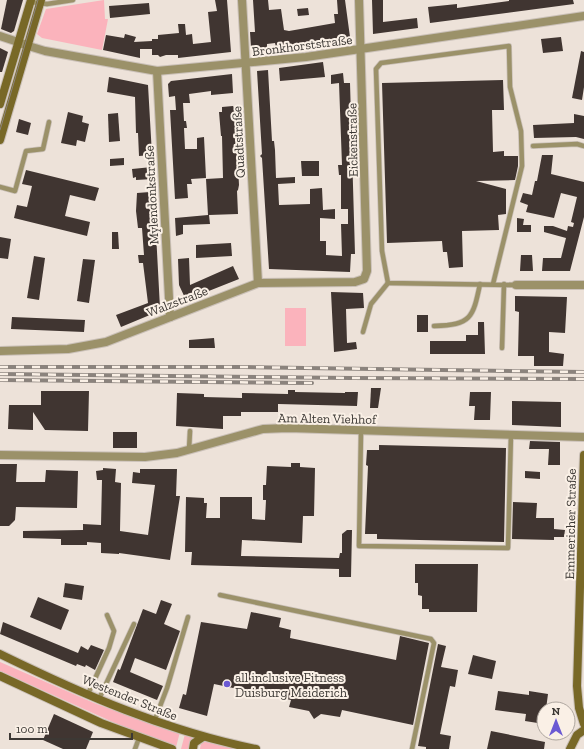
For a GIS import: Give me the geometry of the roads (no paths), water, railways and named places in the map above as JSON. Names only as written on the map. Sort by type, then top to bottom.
[{"type":"main road","points":[[0,140],[23,44],[31,1]]},
{"type":"main road","points":[[0,104],[41,2]]},
{"type":"main road","name":"Emmericher Straße","points":[[584,454],[582,593],[577,686],[579,708],[584,724]]},
{"type":"main road","name":"Westender Straße","points":[[0,654],[32,670],[154,722],[203,737],[256,749]]},
{"type":"main road","points":[[0,676],[139,738],[172,749]]},
{"type":"main road","points":[[570,749],[577,735],[584,730]]},
{"type":"main road","points":[[193,749],[197,740],[203,737]]},
{"type":"street","name":"Quadtstraße","points":[[242,0],[258,283]]},
{"type":"street","name":"Eickenstraße","points":[[359,0],[367,271],[364,279]]},
{"type":"street","name":"Bronkhorststraße","points":[[0,36],[45,51],[157,71],[246,64],[361,50],[584,16]]},
{"type":"street","name":"Mylendonkstraße","points":[[157,71],[170,317]]},
{"type":"street","name":"Walzstraße","points":[[0,351],[68,349],[96,345],[258,283],[355,282],[364,279]]},
{"type":"street","points":[[516,285],[584,285]]},
{"type":"street","name":"Am Alten Viehhof","points":[[0,455],[145,457],[177,453],[263,429],[288,428],[584,437]]},
{"type":"street","points":[[0,659],[32,670]]},
{"type":"lane","points":[[31,1],[41,2],[74,0]]},
{"type":"lane","points":[[363,332],[371,304],[388,283],[382,251],[376,69],[381,63],[509,46],[510,87],[521,131],[522,166],[493,284]]},
{"type":"lane","points":[[0,187],[15,191],[26,151],[42,149],[49,122]]},
{"type":"lane","points":[[532,146],[577,144],[584,146]]},
{"type":"lane","points":[[388,283],[516,285]]},
{"type":"lane","points":[[434,326],[457,325],[469,318],[477,299],[480,284]]},
{"type":"lane","points":[[502,348],[504,284]]},
{"type":"lane","points":[[189,450],[190,431]]},
{"type":"lane","points":[[361,431],[359,546],[508,548],[511,434]]},
{"type":"lane","points":[[220,595],[431,639],[434,643],[412,749]]},
{"type":"lane","points":[[88,694],[109,648],[114,631],[107,614]]},
{"type":"lane","points":[[154,722],[167,688],[188,617]]},
{"type":"lane","points":[[99,699],[134,624]]},
{"type":"lane","points":[[135,749],[139,738]]},
{"type":"tram line","points":[[0,130],[38,0]]},
{"type":"railway","points":[[0,367],[245,367],[584,372]]},
{"type":"railway","points":[[0,374],[584,379]]},
{"type":"railway","points":[[0,380],[312,383]]},
{"type":"place","name":"all inclusive Fitness Duisburg Meiderich","points":[[227,684]]}]
